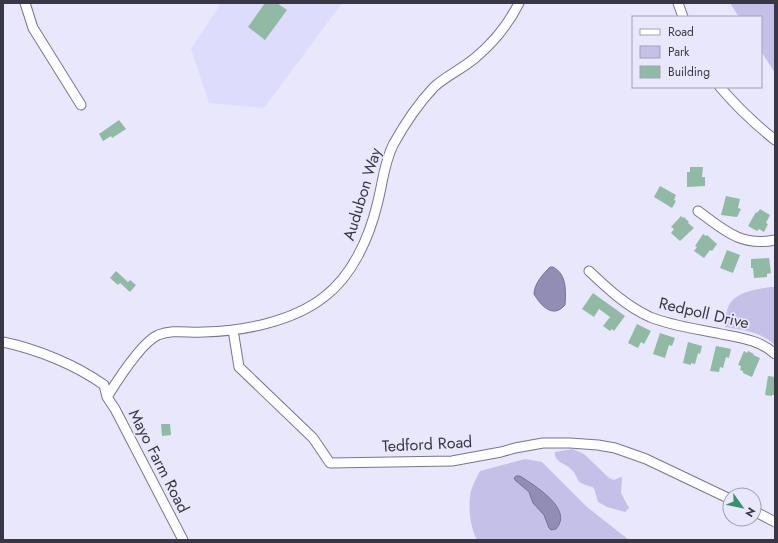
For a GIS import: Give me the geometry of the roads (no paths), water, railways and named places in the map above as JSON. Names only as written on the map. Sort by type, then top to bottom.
[{"type":"street","points":[[24,3],[33,28],[81,105]]},
{"type":"street","name":"Audubon Way","points":[[107,397],[147,342],[157,335],[181,331],[202,332],[234,330],[283,318],[312,306],[325,296],[342,279],[364,243],[377,205],[386,163],[393,146],[409,119],[434,88],[444,79],[474,59],[492,42],[499,34],[518,3]]},
{"type":"street","points":[[678,3],[683,16]]},
{"type":"street","points":[[721,88],[734,103],[775,140]]},
{"type":"street","points":[[698,211],[741,239],[757,242],[775,240]]},
{"type":"street","name":"Redpoll Drive","points":[[589,271],[626,302],[650,317],[680,326],[757,342],[775,354]]},
{"type":"street","name":"Tedford Road","points":[[234,330],[239,367],[314,438],[330,463],[452,461],[543,443],[598,445],[615,448],[646,459],[722,496]]},
{"type":"street","points":[[3,342],[31,350],[84,372],[104,385],[107,397]]},
{"type":"street","name":"Mayo Farm Road","points":[[107,397],[115,409],[183,540]]},
{"type":"street","points":[[762,515],[775,522]]}]
